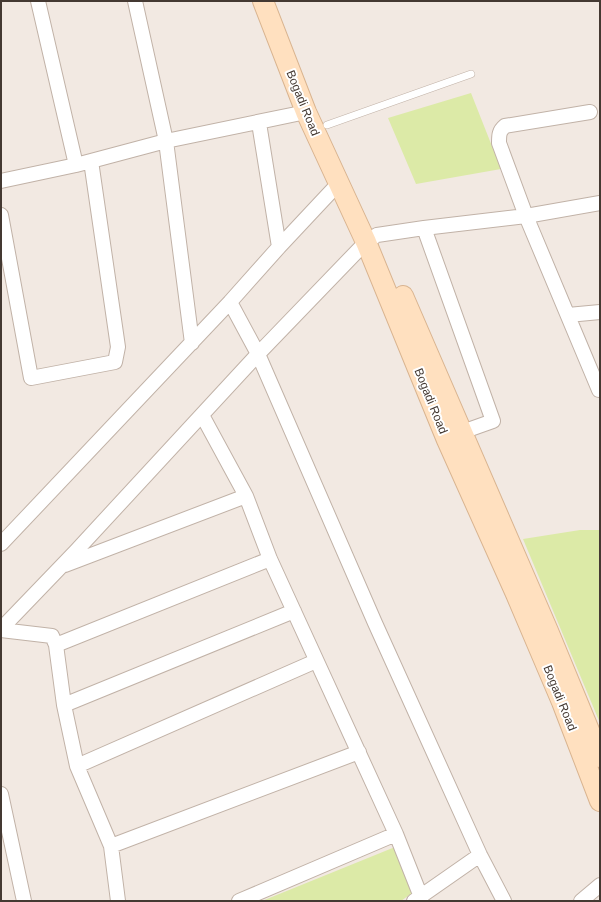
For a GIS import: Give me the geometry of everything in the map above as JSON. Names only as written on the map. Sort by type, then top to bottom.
[{"type":"main road","name":"Bogadi Road","points":[[263,1],[306,112],[338,184],[372,239],[462,432],[548,630],[600,756]]},
{"type":"main road","name":"Bogadi Road","points":[[275,1],[372,239],[447,440],[513,587],[559,695],[600,801]]},
{"type":"street","points":[[38,1],[76,165]]},
{"type":"street","points":[[135,1],[166,141],[192,343]]},
{"type":"street","points":[[1,181],[76,165],[166,141],[306,112]]},
{"type":"street","points":[[590,112],[505,126],[499,133],[499,143],[526,216],[600,390]]},
{"type":"street","points":[[259,122],[279,247]]},
{"type":"street","points":[[1,215],[31,378],[115,362],[118,347],[91,160]]},
{"type":"street","points":[[1,544],[192,343],[338,184]]},
{"type":"street","points":[[1,630],[258,354],[372,239],[424,228],[526,216],[600,203]]},
{"type":"street","points":[[424,228],[493,421],[462,432]]},
{"type":"street","points":[[230,302],[258,354],[480,855],[504,901]]},
{"type":"street","points":[[568,315],[600,312]]},
{"type":"street","points":[[202,415],[246,496],[270,559],[396,834],[418,899],[480,855]]},
{"type":"street","points":[[60,567],[246,496]]},
{"type":"street","points":[[56,646],[270,559]]},
{"type":"street","points":[[64,705],[294,611]]},
{"type":"street","points":[[1,630],[52,636],[56,646],[64,705],[78,766],[111,846],[118,901]]},
{"type":"street","points":[[78,766],[316,661]]},
{"type":"street","points":[[111,846],[359,752]]},
{"type":"street","points":[[1,794],[24,901]]},
{"type":"street","points":[[239,901],[396,834]]},
{"type":"street","points":[[580,901],[600,885]]},
{"type":"lane","points":[[326,125],[471,74]]},
{"type":"green space","points":[[471,93],[501,169],[416,184],[388,118]]},
{"type":"green space","points":[[580,530],[600,530],[600,723],[523,539]]},
{"type":"green space","points":[[395,847],[412,893],[401,901],[262,901]]}]
